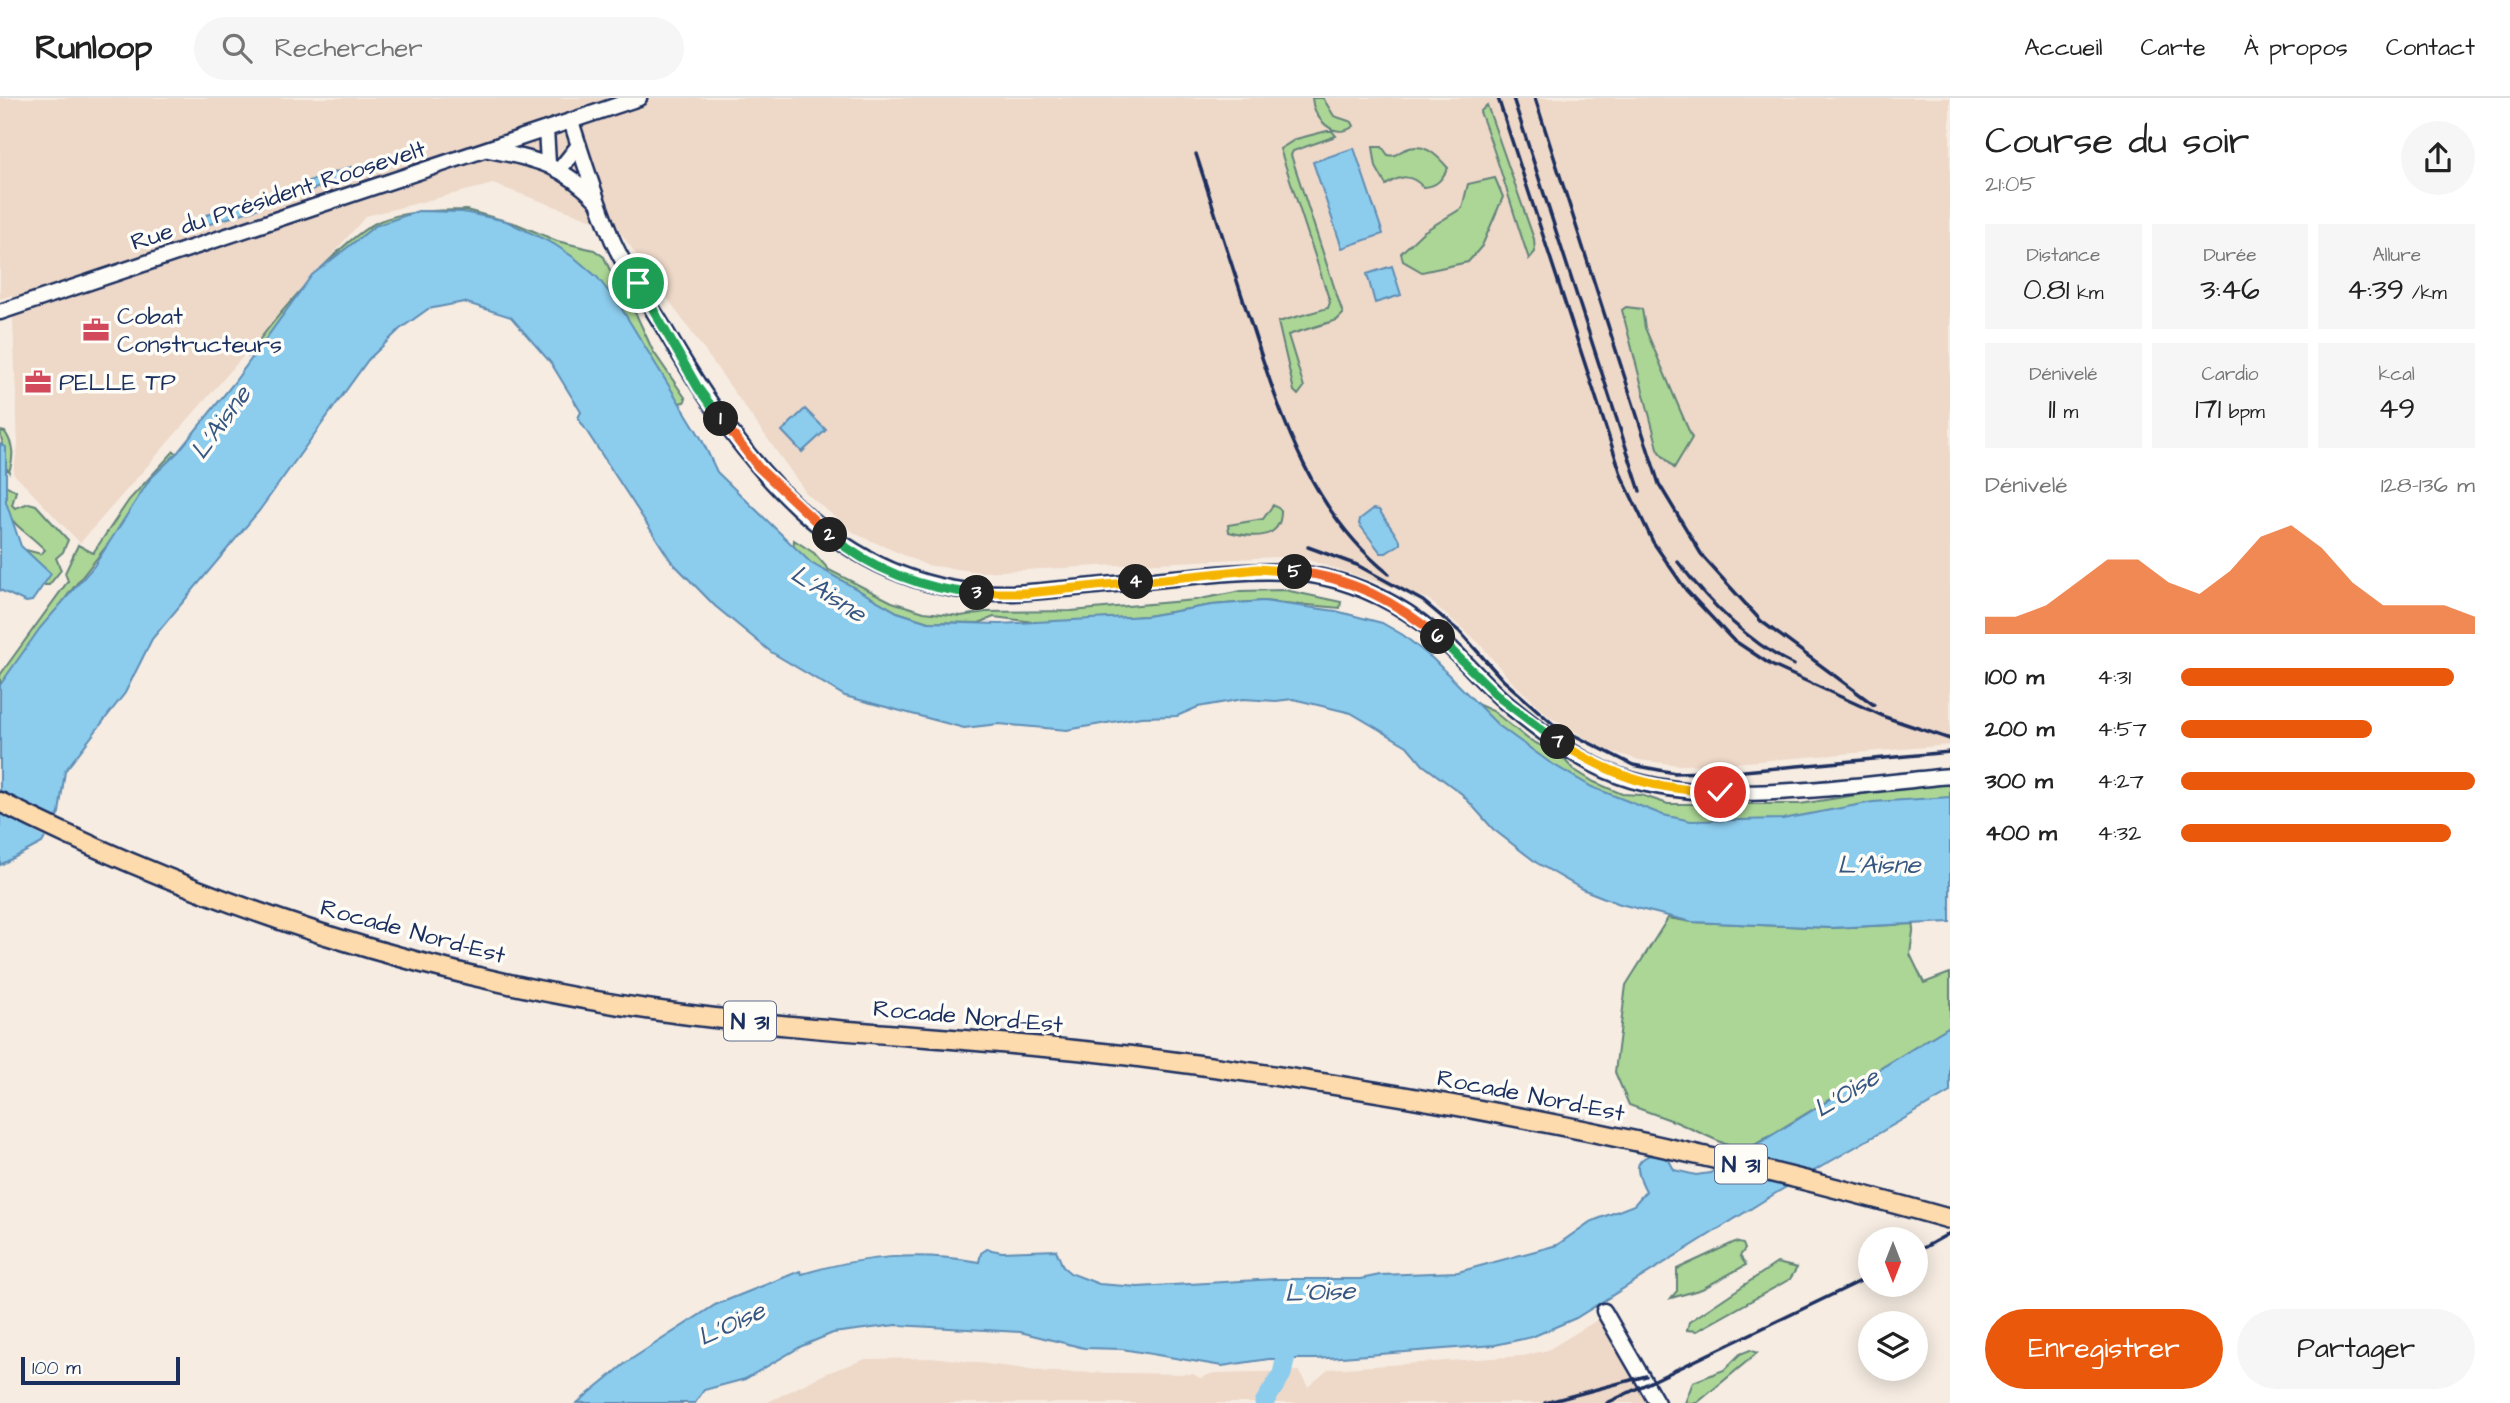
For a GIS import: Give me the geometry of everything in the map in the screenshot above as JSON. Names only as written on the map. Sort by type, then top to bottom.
[{"type":"main road","name":"Rocade Nord-Est","points":[[0,802],[106,853],[207,895],[369,948],[555,993],[718,1018],[1126,1056],[1385,1093],[1684,1151],[1950,1219]]},
{"type":"street","name":"Rue du Président Roosevelt","points":[[0,312],[639,98]]},
{"type":"street","points":[[571,121],[610,236],[698,388],[758,467],[805,515],[836,541],[884,568],[939,587],[1002,594],[1258,569],[1302,573],[1350,584],[1414,617],[1454,650],[1514,710],[1549,736],[1619,776],[1674,789],[1732,792],[1950,776]]},
{"type":"street","points":[[546,129],[554,166]]},
{"type":"street","points":[[554,166],[579,145]]},
{"type":"street","points":[[486,150],[554,166],[577,180],[601,204]]},
{"type":"street","points":[[1605,1311],[1657,1403]]},
{"type":"shaded area","points":[[0,98],[1950,98],[1950,745],[1734,763],[1680,765],[1639,760],[1604,749],[1550,717],[1510,680],[1479,643],[1428,599],[1297,556],[981,572],[926,565],[856,534],[807,494],[618,229],[493,184],[366,216],[80,543],[13,473],[18,445],[12,295],[0,299]]},
{"type":"shaded area","points":[[1599,1319],[1629,1368],[1636,1367],[1653,1394],[1644,1398],[1647,1403],[766,1403],[827,1373],[866,1359],[940,1358],[1049,1372],[1193,1374],[1200,1378],[1214,1373],[1299,1371],[1308,1387],[1329,1369],[1523,1356],[1548,1350]]},
{"type":"green space","points":[[1312,98],[1323,98],[1334,116],[1352,122],[1354,126],[1339,131],[1326,125],[1316,113]]},
{"type":"green space","points":[[1487,105],[1534,239],[1535,252],[1529,259],[1480,112]]},
{"type":"green space","points":[[1332,131],[1336,136],[1293,151],[1291,155],[1343,314],[1337,320],[1288,335],[1304,387],[1298,395],[1294,391],[1278,322],[1328,308],[1330,302],[1280,149],[1296,139]]},
{"type":"green space","points":[[1373,147],[1382,147],[1388,155],[1411,148],[1423,148],[1434,154],[1448,168],[1432,186],[1423,187],[1406,177],[1386,185],[1376,167]]},
{"type":"green space","points":[[1495,178],[1503,197],[1482,246],[1468,262],[1422,272],[1403,261],[1401,253],[1423,232],[1462,208],[1468,184]]},
{"type":"green space","points":[[466,210],[517,224],[557,241],[594,250],[604,257],[622,297],[636,314],[653,351],[686,399],[684,402],[674,404],[602,291],[293,308],[258,349],[247,357],[308,282],[364,230],[380,221],[401,215]]},
{"type":"green space","points":[[1626,307],[1642,309],[1645,328],[1692,438],[1674,468],[1659,452],[1622,310]]},
{"type":"green space","points":[[0,431],[5,432],[12,447],[9,472],[1,460],[3,446]]},
{"type":"green space","points":[[174,451],[179,455],[70,592],[0,688],[0,675],[68,581],[65,573],[78,545],[93,553],[129,500]]},
{"type":"green space","points":[[5,485],[16,491],[12,505],[15,508],[29,503],[36,505],[68,540],[63,552],[56,558],[61,570],[49,585],[40,585],[25,558],[26,550],[41,554],[45,550],[11,519],[0,490]]},
{"type":"green space","points":[[1273,505],[1281,510],[1277,527],[1271,532],[1256,536],[1229,532],[1228,525],[1263,519]]},
{"type":"green space","points":[[794,540],[814,553],[829,570],[892,602],[924,612],[961,616],[985,612],[1071,611],[1195,600],[1241,591],[1285,590],[1341,602],[1340,608],[1263,601],[1212,605],[1147,616],[1041,623],[994,617],[979,623],[928,622],[897,612],[793,553]]},
{"type":"green space","points":[[1477,704],[1493,711],[1528,739],[1561,756],[1573,769],[1594,782],[1622,794],[1641,795],[1668,804],[1800,804],[1907,787],[1950,784],[1950,802],[1768,824],[1690,826],[1625,804],[1540,763],[1480,713]]},
{"type":"green space","points":[[1668,918],[1692,922],[1831,928],[1914,924],[1910,954],[1924,983],[1950,973],[1950,1026],[1743,1152],[1676,1122],[1629,1105],[1615,1072],[1626,985]]},
{"type":"green space","points":[[1735,1242],[1743,1244],[1745,1249],[1740,1256],[1746,1265],[1702,1289],[1671,1298],[1677,1291],[1677,1269]]},
{"type":"green space","points":[[1777,1263],[1797,1268],[1790,1279],[1697,1331],[1687,1330],[1689,1322]]},
{"type":"green space","points":[[1750,1350],[1757,1353],[1697,1403],[1685,1403],[1693,1382],[1724,1370],[1740,1354]]},
{"type":"water","points":[[1354,148],[1383,234],[1342,248],[1313,162]]},
{"type":"water","points":[[351,167],[354,176],[308,191],[306,182]]},
{"type":"water","points":[[258,198],[262,207],[207,225],[204,216]]},
{"type":"water","name":"L'Aisne","points":[[418,211],[463,212],[506,221],[554,244],[576,259],[597,277],[620,306],[701,438],[717,472],[811,563],[897,612],[928,622],[1000,624],[1147,616],[1212,605],[1263,601],[1336,611],[1382,623],[1403,635],[1433,659],[1498,725],[1549,762],[1592,787],[1663,815],[1691,821],[1783,819],[1873,802],[1950,797],[1950,922],[1831,928],[1692,922],[1620,904],[1582,889],[1537,863],[1493,829],[1462,794],[1423,765],[1407,746],[1351,713],[1293,699],[1243,699],[1198,707],[1177,716],[1141,717],[1067,730],[999,724],[964,728],[845,696],[771,652],[715,606],[671,561],[578,418],[581,412],[551,363],[511,317],[464,302],[428,309],[400,329],[368,360],[259,511],[152,639],[125,693],[65,771],[59,813],[42,843],[0,865],[0,685],[40,628],[94,566],[150,479],[178,452],[233,384],[312,275],[375,226]]},
{"type":"water","points":[[1392,266],[1401,295],[1375,303],[1367,274]]},
{"type":"water","points":[[805,409],[826,430],[802,452],[782,431]]},
{"type":"water","points":[[0,444],[6,447],[6,502],[21,546],[51,574],[32,601],[26,602],[0,590]]},
{"type":"water","points":[[1373,509],[1379,510],[1400,541],[1400,544],[1386,553],[1381,553],[1359,524],[1360,519]]},
{"type":"water","name":"L'Oise","points":[[1950,1026],[1950,1092],[1776,1193],[1576,1318],[1532,1337],[1495,1345],[1316,1359],[1269,1359],[1222,1366],[1122,1349],[1084,1348],[1020,1332],[896,1325],[833,1333],[802,1346],[745,1379],[704,1390],[695,1403],[577,1403],[627,1362],[715,1305],[800,1271],[802,1274],[868,1259],[912,1256],[979,1262],[981,1253],[987,1249],[1002,1252],[1056,1250],[1063,1267],[1070,1273],[1099,1284],[1138,1287],[1275,1279],[1360,1279],[1380,1275],[1458,1272],[1557,1245],[1590,1222],[1634,1205],[1646,1191],[1638,1169],[1647,1156],[1664,1150],[1674,1170],[1696,1175],[1710,1173]]},
{"type":"pier","points":[[0,791],[59,821],[48,839],[0,814]]},
{"type":"pier","points":[[1735,1153],[1817,1173],[1791,1188],[1710,1168]]},
{"type":"waterway","points":[[1264,1403],[1282,1374],[1291,1333]]},
{"type":"railway","points":[[1498,98],[1622,477],[1653,542],[1686,590],[1732,639],[1771,665],[1885,717],[1950,739]]},
{"type":"railway","points":[[1513,98],[1640,491]]},
{"type":"railway","points":[[1535,98],[1659,484],[1703,557],[1761,621],[1874,705]]},
{"type":"railway","points":[[1196,154],[1274,391],[1301,459],[1338,521],[1361,549],[1389,574]]},
{"type":"railway","points":[[1308,547],[1357,565],[1423,601],[1460,632],[1503,680],[1554,725],[1633,765],[1675,773],[1744,771],[1950,752]]},
{"type":"railway","points":[[1678,562],[1730,620],[1761,645],[1794,665]]},
{"type":"railway","points":[[1928,1245],[1950,1233]]},
{"type":"railway","points":[[1607,1403],[1858,1282]]},
{"type":"railway","points":[[1545,1403],[1646,1376]]},
{"type":"place","name":"Cobat Constructeurs","points":[[96,330]]},
{"type":"place","name":"PELLE TP","points":[[38,382]]},
{"type":"route","points":[[638,283],[698,388],[758,467],[805,515],[836,541],[872,563],[909,579],[970,593],[1027,593],[1258,569],[1302,573],[1350,584],[1414,617],[1454,650],[1514,710],[1601,769],[1654,786],[1720,792]]}]
